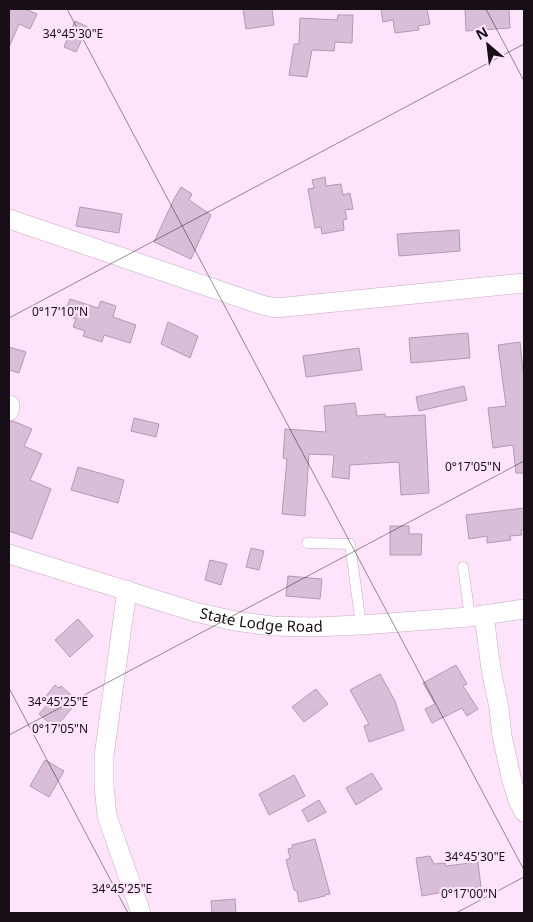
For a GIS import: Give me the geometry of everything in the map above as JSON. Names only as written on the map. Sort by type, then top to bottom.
[{"type":"street","points":[[9,219],[262,305],[276,308],[524,283]]},
{"type":"street","name":"State Lodge Road","points":[[9,554],[195,612],[235,621],[272,626],[361,625],[477,616],[524,609]]},
{"type":"street","points":[[127,590],[104,756],[104,785],[107,816],[142,913]]},
{"type":"street","points":[[477,616],[491,669],[499,708],[502,736],[512,780],[524,812]]},
{"type":"lane","points":[[307,543],[350,544],[361,625]]},
{"type":"lane","points":[[463,567],[477,616]]},
{"type":"building","points":[[9,9],[25,9],[37,14],[30,29],[19,24],[9,47]]},
{"type":"building","points":[[243,9],[272,9],[274,25],[246,29]]},
{"type":"building","points":[[381,9],[427,9],[430,24],[418,26],[419,30],[395,33],[393,20],[383,22]]},
{"type":"building","points":[[465,9],[509,9],[510,28],[466,31]]},
{"type":"building","points":[[338,15],[353,15],[352,43],[335,42],[334,51],[312,50],[307,77],[289,75],[294,44],[299,44],[300,18],[337,20]]},
{"type":"building","points":[[75,21],[88,27],[76,52],[64,47]]},
{"type":"building","points":[[325,177],[326,186],[341,184],[343,195],[350,193],[353,209],[345,210],[347,219],[343,220],[344,230],[322,234],[321,227],[315,228],[308,189],[314,188],[312,180]]},
{"type":"building","points":[[181,187],[192,194],[189,200],[211,215],[191,259],[154,242]]},
{"type":"building","points":[[80,207],[122,214],[119,233],[76,226]]},
{"type":"building","points":[[459,230],[460,251],[399,256],[397,234]]},
{"type":"building","points":[[70,299],[98,308],[101,301],[116,306],[113,317],[136,325],[130,343],[104,335],[102,342],[83,336],[85,331],[73,327],[76,319],[64,315]]},
{"type":"building","points":[[168,322],[198,336],[190,358],[161,344]]},
{"type":"building","points":[[468,333],[470,358],[411,363],[409,338]]},
{"type":"building","points":[[520,342],[524,380],[524,473],[516,473],[513,445],[493,448],[488,408],[506,406],[498,345]]},
{"type":"building","points":[[9,347],[26,352],[19,373],[9,370]]},
{"type":"building","points":[[359,348],[362,370],[306,377],[303,356]]},
{"type":"building","points":[[464,386],[467,400],[419,411],[416,397]]},
{"type":"building","points":[[355,403],[357,416],[385,414],[385,417],[425,415],[429,493],[401,495],[399,462],[350,465],[349,479],[332,477],[334,455],[309,454],[305,516],[282,514],[287,459],[283,458],[285,429],[326,432],[324,406]]},
{"type":"building","points":[[134,418],[159,424],[156,437],[131,431]]},
{"type":"building","points":[[13,421],[32,429],[24,446],[42,454],[30,480],[51,489],[32,539],[9,531],[9,422]]},
{"type":"building","points":[[78,467],[124,480],[118,503],[71,490]]},
{"type":"building","points":[[524,508],[524,530],[521,530],[522,535],[510,536],[511,540],[487,543],[487,536],[469,539],[466,515]]},
{"type":"building","points":[[390,526],[409,526],[409,534],[422,534],[421,555],[390,555]]},
{"type":"building","points":[[251,548],[264,551],[259,570],[246,567]]},
{"type":"building","points":[[210,560],[227,564],[221,585],[205,580]]},
{"type":"building","points":[[288,576],[322,579],[320,599],[286,596]]},
{"type":"building","points":[[78,619],[93,636],[70,657],[55,640]]},
{"type":"building","points":[[456,665],[467,684],[463,686],[478,709],[467,716],[462,708],[432,723],[425,709],[435,704],[423,683]]},
{"type":"building","points":[[380,674],[395,701],[404,730],[369,742],[364,726],[369,724],[350,690]]},
{"type":"building","points":[[55,685],[59,688],[61,686],[78,701],[55,728],[39,714],[51,700],[46,696]]},
{"type":"building","points":[[316,689],[328,704],[304,722],[292,707]]},
{"type":"building","points":[[45,760],[64,771],[49,797],[30,786]]},
{"type":"building","points":[[372,773],[382,789],[356,805],[346,788]]},
{"type":"building","points":[[294,775],[305,796],[269,815],[259,794]]},
{"type":"building","points":[[319,800],[326,812],[308,822],[302,810]]},
{"type":"building","points":[[315,839],[330,894],[299,902],[286,860],[290,858],[288,849],[292,848],[292,845]]},
{"type":"building","points":[[430,856],[434,864],[445,863],[446,866],[478,862],[481,887],[422,896],[416,858]]},
{"type":"building","points":[[235,899],[236,913],[212,913],[211,901]]}]
